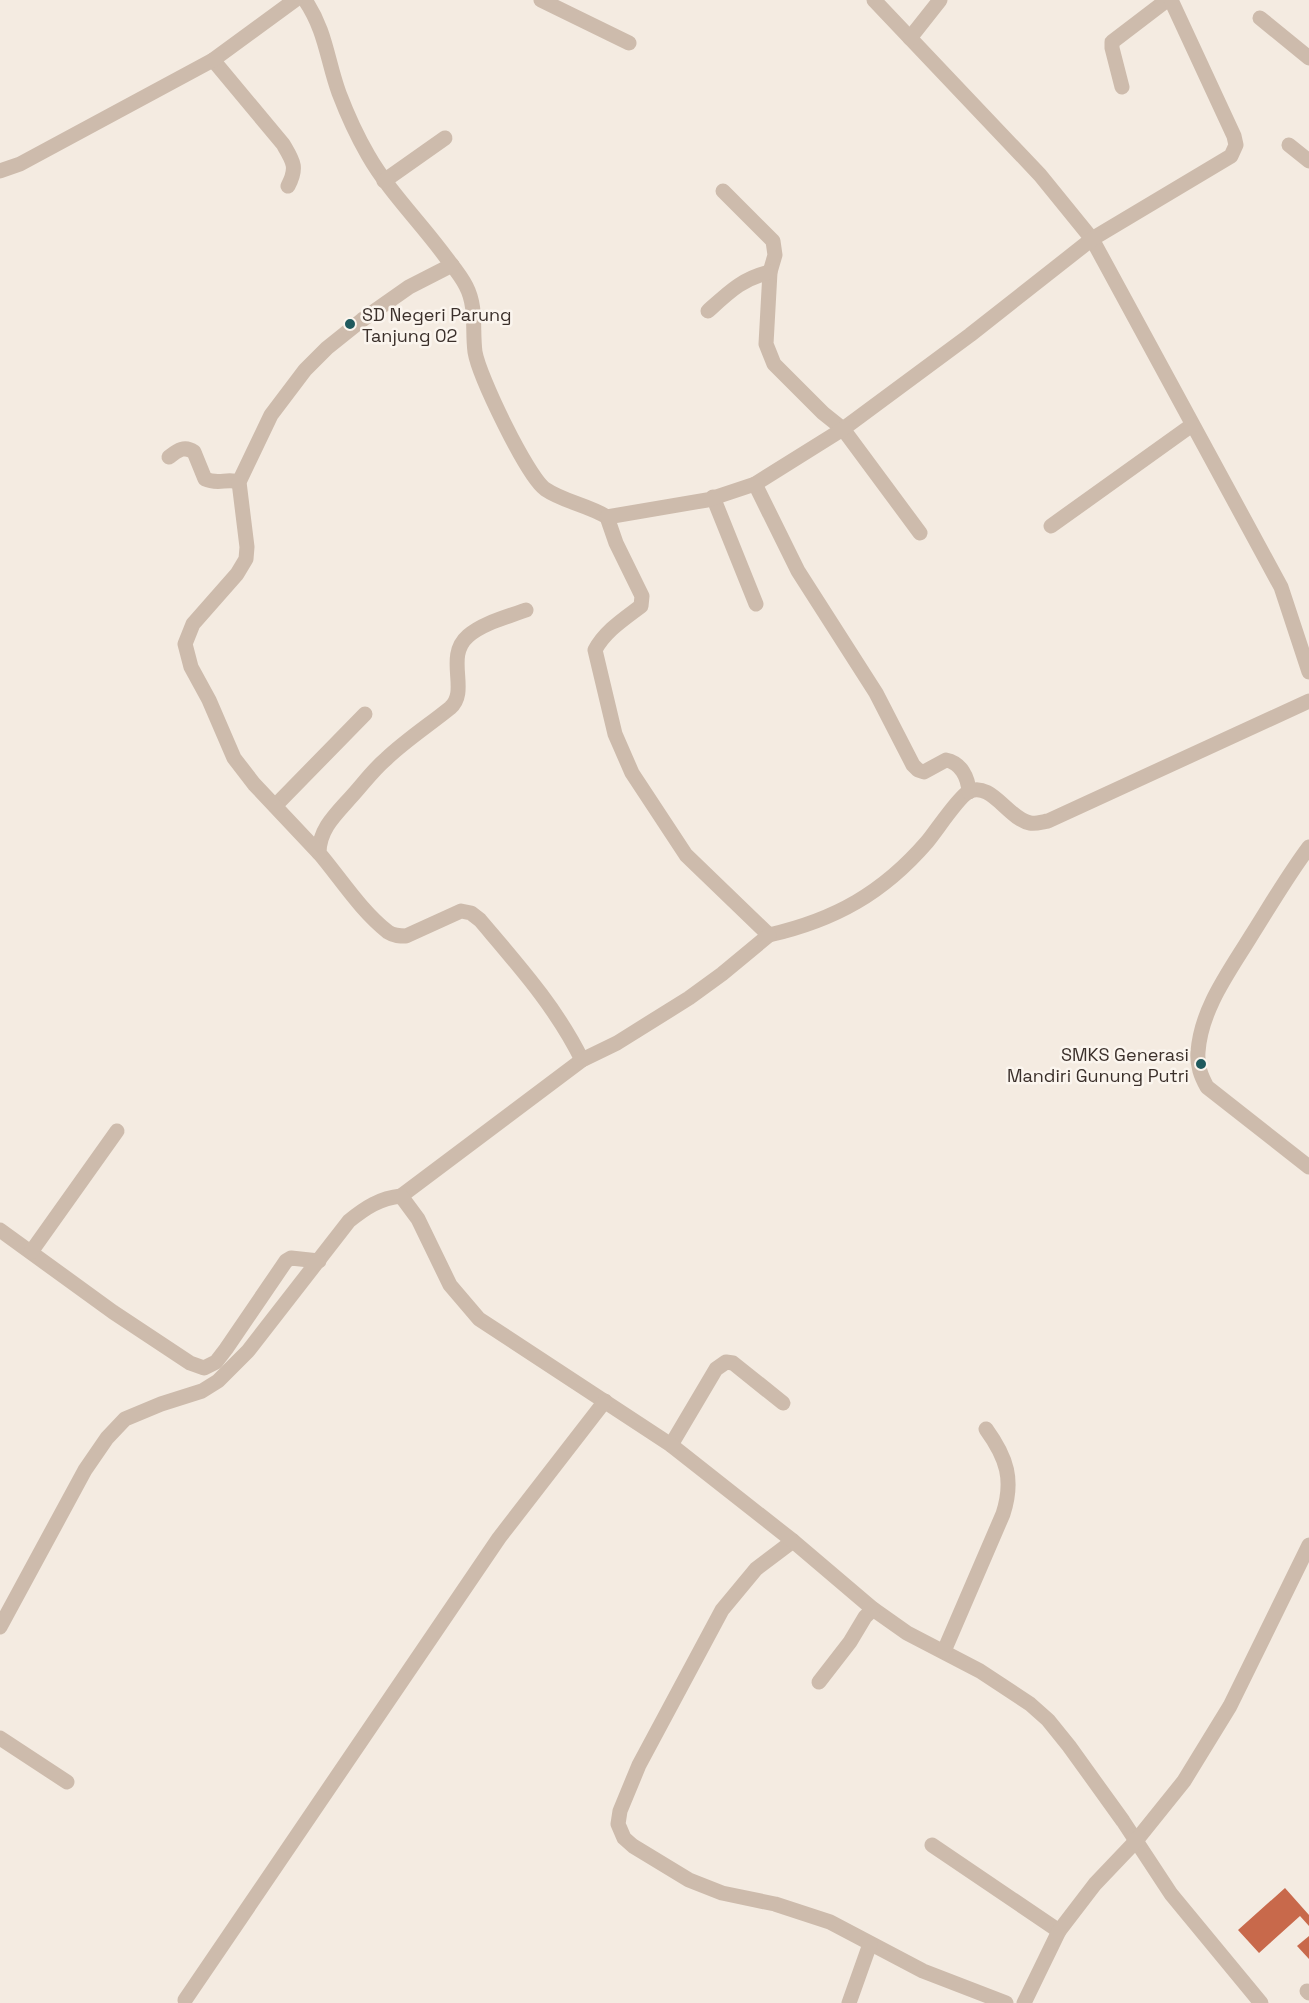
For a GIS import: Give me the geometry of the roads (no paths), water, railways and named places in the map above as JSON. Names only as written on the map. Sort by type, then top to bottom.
[{"type":"street","points":[[0,171],[20,164],[213,60],[295,0]]},
{"type":"street","points":[[305,0],[320,25],[340,94],[357,134],[384,181],[416,217],[465,283],[472,300],[475,354],[500,416],[530,470],[543,487],[558,497],[582,504],[607,517],[707,500],[755,483],[843,429],[970,335],[1092,239],[1231,156],[1236,145],[1234,135],[1171,0]]},
{"type":"street","points":[[541,0],[629,43]]},
{"type":"street","points":[[874,0],[1040,175],[1092,239],[1281,587],[1309,672]]},
{"type":"street","points":[[910,38],[940,0]]},
{"type":"street","points":[[1122,87],[1112,42],[1167,0]]},
{"type":"street","points":[[1260,18],[1309,58]]},
{"type":"street","points":[[213,60],[292,158],[294,174],[288,186]]},
{"type":"street","points":[[384,181],[445,138]]},
{"type":"street","points":[[1288,145],[1309,161]]},
{"type":"street","points":[[723,190],[773,241],[775,255],[770,272],[766,344],[774,364],[823,413],[843,429],[920,532]]},
{"type":"street","points":[[452,265],[409,287],[327,348],[305,370],[271,415],[239,482],[247,547],[246,559],[237,574],[193,624],[185,644],[191,668],[209,700],[234,759],[368,911],[390,933],[398,936],[406,936],[461,911],[471,913],[535,985],[574,1043],[582,1060]]},
{"type":"street","points":[[708,310],[752,276],[770,272]]},
{"type":"street","points":[[1051,526],[1192,425]]},
{"type":"street","points":[[169,457],[181,449],[190,449],[194,452],[206,479],[214,482],[230,480],[239,482]]},
{"type":"street","points":[[755,483],[798,571],[876,693],[913,765],[924,772],[946,760],[954,762],[968,779],[969,792]]},
{"type":"street","points":[[713,497],[756,604]]},
{"type":"street","points":[[607,517],[642,601],[641,606],[612,628],[595,650],[615,734],[632,773],[686,855],[769,935]]},
{"type":"street","points":[[319,853],[319,842],[328,822],[384,760],[452,706],[458,694],[456,663],[458,647],[468,636],[481,628],[526,610]]},
{"type":"street","points":[[0,1627],[85,1470],[107,1438],[125,1419],[202,1391],[218,1381],[239,1362],[349,1221],[368,1206],[390,1197],[401,1196],[582,1060],[617,1043],[689,998],[769,935],[798,928],[839,913],[874,892],[925,844],[944,822],[956,803],[969,792],[984,791],[998,800],[1014,816],[1030,823],[1048,821],[1309,701]]},
{"type":"street","points":[[276,806],[365,714]]},
{"type":"street","points":[[1309,847],[1278,892],[1212,1000],[1202,1030],[1198,1052],[1199,1070],[1207,1087],[1309,1167]]},
{"type":"street","points":[[31,1252],[117,1131]]},
{"type":"street","points":[[401,1196],[418,1220],[450,1285],[479,1319],[670,1445],[793,1541],[873,1610],[907,1633],[944,1651],[1006,1688],[1030,1704],[1048,1720],[1123,1821],[1171,1894],[1261,2003]]},
{"type":"street","points":[[0,1230],[181,1357],[204,1368],[216,1362],[226,1349],[286,1261],[291,1258],[320,1261]]},
{"type":"street","points":[[670,1445],[716,1369],[726,1362],[733,1363],[783,1403]]},
{"type":"street","points":[[186,2000],[499,1538],[605,1401]]},
{"type":"street","points":[[944,1651],[1008,1499],[1006,1463],[986,1430]]},
{"type":"street","points":[[793,1541],[756,1569],[722,1610],[639,1765],[620,1811],[618,1824],[624,1838],[633,1846],[689,1880],[722,1893],[775,1904],[830,1922],[923,1971],[1006,2003]]},
{"type":"street","points":[[1024,2003],[1059,1931],[1095,1884],[1136,1842],[1184,1781],[1230,1706],[1309,1545]]},
{"type":"street","points":[[819,1682],[850,1642],[865,1617],[873,1610]]},
{"type":"street","points":[[0,1738],[67,1782]]},
{"type":"street","points":[[932,1845],[1059,1931]]},
{"type":"street","points":[[849,2003],[870,1944]]},
{"type":"place","name":"SD Negeri Parung Tanjung 02","points":[[350,324]]},
{"type":"place","name":"SMKS Generasi Mandiri Gunung Putri","points":[[1201,1064]]}]
